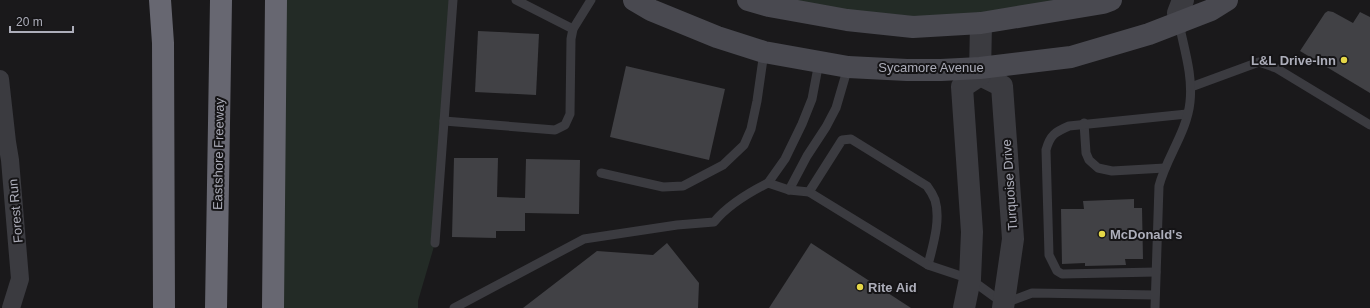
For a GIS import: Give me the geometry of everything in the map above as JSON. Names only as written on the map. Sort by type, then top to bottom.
[{"type":"highway","points":[[160,0],[163,43],[164,308]]},
{"type":"highway","name":"Eastshore Freeway","points":[[216,308],[221,0]]},
{"type":"highway","points":[[273,308],[276,0]]},
{"type":"main road","name":"Sycamore Avenue","points":[[634,0],[651,10],[717,37],[764,52],[848,67],[907,70],[980,71],[1071,56],[1149,34],[1220,5]]},
{"type":"main road","points":[[748,0],[769,6],[847,20],[913,27],[981,23],[1103,3],[1111,0]]},
{"type":"street","points":[[1179,23],[1178,13],[1183,0]]},
{"type":"street","points":[[1220,5],[1237,0]]},
{"type":"street","points":[[964,308],[970,279],[972,232],[962,87],[980,71],[981,23]]},
{"type":"street","name":"Turquoise Drive","points":[[980,71],[1002,86],[1013,240],[1005,307]]},
{"type":"street","name":"Forest Run","points":[[0,85],[10,160],[20,279],[11,308]]},
{"type":"lane","points":[[436,243],[453,0]]},
{"type":"lane","points":[[516,0],[573,29]]},
{"type":"lane","points":[[444,121],[556,130],[565,125],[570,114],[571,38],[573,29],[591,0]]},
{"type":"lane","points":[[1155,308],[1159,186],[1165,168],[1185,123],[1190,103],[1191,80],[1179,23]]},
{"type":"lane","points":[[601,173],[663,187],[683,186],[723,165],[744,145],[751,129],[757,101],[764,52]]},
{"type":"lane","points":[[454,308],[584,238],[677,225],[714,222],[722,212],[753,191],[768,183],[785,159],[812,99],[819,62]]},
{"type":"lane","points":[[1191,87],[1259,62],[1276,68],[1370,125]]},
{"type":"lane","points":[[789,190],[807,156],[826,127],[836,108],[848,67]]},
{"type":"lane","points":[[1156,272],[1062,274],[1057,271],[1049,255],[1046,150],[1053,134],[1069,126],[1187,114]]},
{"type":"lane","points":[[1084,124],[1086,153],[1089,160],[1098,168],[1112,171],[1165,168]]},
{"type":"lane","points":[[809,192],[842,140],[851,139],[927,186],[934,199],[936,211],[935,234],[928,265]]},
{"type":"lane","points":[[768,183],[789,190],[809,192],[928,265],[970,279],[1005,307],[1032,293],[1156,295]]},
{"type":"shaded area","points":[[276,0],[453,0],[435,243],[418,301],[418,308],[273,308]]},
{"type":"shaded area","points":[[748,0],[1111,0],[981,23]]},
{"type":"building","points":[[1328,11],[1333,12],[1353,23],[1360,12],[1370,17],[1370,93],[1300,51],[1325,13]]},
{"type":"building","points":[[478,31],[539,34],[536,95],[475,92]]},
{"type":"building","points":[[626,66],[725,89],[709,160],[610,137]]},
{"type":"building","points":[[454,158],[498,158],[497,197],[525,198],[526,159],[580,160],[579,214],[525,213],[525,231],[496,231],[496,238],[452,237]]},
{"type":"building","name":"McDonald's","points":[[1134,199],[1134,208],[1142,208],[1143,259],[1125,259],[1126,265],[1085,266],[1085,263],[1062,264],[1061,209],[1084,209],[1083,201]]},
{"type":"building","points":[[667,243],[699,283],[698,308],[523,308],[597,251],[653,255]]},
{"type":"building","points":[[811,243],[911,308],[769,308]]},
{"type":"place","name":"L&L Drive-Inn","points":[[1344,60]]},
{"type":"place","name":"McDonald's","points":[[1102,234]]},
{"type":"place","name":"Rite Aid","points":[[860,287]]}]
